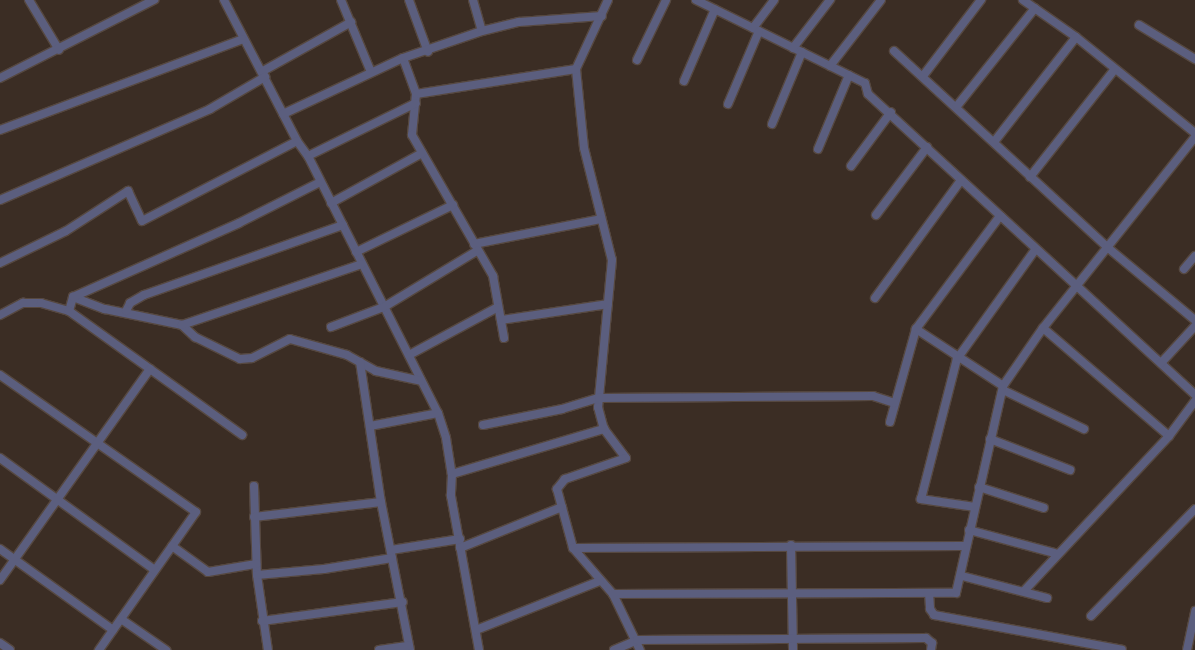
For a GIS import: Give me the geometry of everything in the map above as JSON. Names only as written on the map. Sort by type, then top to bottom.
[{"type":"street","points":[[30,0],[59,50]]},
{"type":"street","points":[[0,78],[59,50],[154,0]]},
{"type":"street","points":[[224,0],[243,39],[264,74],[296,141],[308,156],[438,413],[452,474],[451,496],[479,650]]},
{"type":"street","points":[[341,0],[371,72]]},
{"type":"street","points":[[409,0],[428,52]]},
{"type":"street","points":[[473,0],[482,31]]},
{"type":"street","points":[[608,0],[576,69],[584,148],[612,260],[598,407],[604,429],[626,458],[565,479],[557,489],[573,548],[613,594],[637,640],[640,650]]},
{"type":"street","points":[[637,60],[666,0]]},
{"type":"street","points":[[696,0],[712,5],[793,48],[865,83],[868,94],[891,112],[1035,250],[1195,395]]},
{"type":"street","points":[[728,104],[756,29],[774,0]]},
{"type":"street","points":[[793,48],[830,0]]},
{"type":"street","points":[[830,66],[881,0]]},
{"type":"street","points":[[923,76],[981,0]]},
{"type":"street","points":[[1023,0],[1076,37],[1195,133]]},
{"type":"street","points":[[684,81],[712,5]]},
{"type":"street","points":[[957,106],[1035,8]]},
{"type":"street","points":[[283,114],[403,58],[428,52],[482,31],[519,22],[602,16]]},
{"type":"street","points":[[0,200],[210,109],[351,22]]},
{"type":"street","points":[[1139,25],[1195,59]]},
{"type":"street","points":[[994,142],[1076,37]]},
{"type":"street","points":[[0,130],[243,39]]},
{"type":"street","points":[[894,51],[957,106],[1030,177],[1107,247],[1195,320]]},
{"type":"street","points":[[772,124],[802,52]]},
{"type":"street","points":[[403,58],[416,99],[412,135],[493,276],[504,338]]},
{"type":"street","points":[[308,156],[416,99],[576,69]]},
{"type":"street","points":[[1030,177],[1115,69]]},
{"type":"street","points":[[818,149],[849,75]]},
{"type":"street","points":[[851,166],[891,112]]},
{"type":"street","points":[[613,594],[956,593],[962,576],[965,546],[1003,388],[1043,328],[1195,137]]},
{"type":"street","points":[[0,263],[66,231],[128,191],[142,221],[296,141]]},
{"type":"street","points":[[876,215],[927,146]]},
{"type":"street","points":[[331,203],[422,152]]},
{"type":"street","points":[[875,298],[961,180]]},
{"type":"street","points":[[73,297],[239,223],[320,182]]},
{"type":"street","points":[[356,252],[453,205]]},
{"type":"street","points":[[890,422],[916,329],[1000,216]]},
{"type":"street","points":[[331,327],[384,307],[475,247],[602,219]]},
{"type":"street","points":[[126,311],[130,303],[144,296],[343,225]]},
{"type":"street","points":[[974,507],[921,498],[957,359],[1035,250]]},
{"type":"street","points":[[1184,269],[1195,256]]},
{"type":"street","points":[[182,325],[362,264]]},
{"type":"street","points":[[73,297],[105,309],[126,311],[182,325],[194,337],[240,359],[252,358],[290,338],[347,355],[376,371],[422,380]]},
{"type":"street","points":[[69,311],[73,297]]},
{"type":"street","points":[[0,315],[23,303],[41,302],[69,311],[242,435]]},
{"type":"street","points":[[501,320],[608,304]]},
{"type":"street","points":[[409,354],[498,307]]},
{"type":"street","points":[[1160,363],[1195,326]]},
{"type":"street","points":[[1043,328],[1169,436]]},
{"type":"street","points":[[916,329],[957,359],[1003,388],[1084,430]]},
{"type":"street","points":[[360,362],[381,502],[403,602],[409,648],[379,650]]},
{"type":"street","points":[[0,580],[59,500],[150,369]]},
{"type":"street","points":[[0,375],[196,512],[99,650]]},
{"type":"street","points":[[482,425],[562,409],[599,398],[873,396],[895,403]]},
{"type":"street","points":[[1024,591],[1055,554],[1169,436],[1195,401]]},
{"type":"street","points":[[370,426],[438,413]]},
{"type":"street","points":[[452,474],[604,429]]},
{"type":"street","points":[[990,439],[1070,470]]},
{"type":"street","points":[[0,458],[155,570]]},
{"type":"street","points":[[254,486],[256,564],[262,621],[268,650]]},
{"type":"street","points":[[979,487],[1044,508]]},
{"type":"street","points":[[254,517],[381,502]]},
{"type":"street","points":[[460,548],[562,507]]},
{"type":"street","points":[[1090,616],[1195,509]]},
{"type":"street","points":[[969,530],[1055,554]]},
{"type":"street","points":[[391,550],[460,539]]},
{"type":"street","points":[[573,548],[790,545],[965,546]]},
{"type":"street","points":[[790,545],[793,650]]},
{"type":"street","points":[[172,546],[208,572],[256,564]]},
{"type":"street","points":[[0,549],[113,630]]},
{"type":"street","points":[[257,575],[324,569],[392,558]]},
{"type":"street","points":[[962,576],[1048,598]]},
{"type":"street","points":[[476,630],[600,581]]},
{"type":"street","points":[[929,593],[930,609],[934,614],[1122,650]]},
{"type":"street","points":[[262,621],[403,602]]},
{"type":"street","points":[[1187,650],[1195,611]]},
{"type":"street","points":[[121,619],[166,650]]},
{"type":"street","points":[[614,650],[637,640],[926,638],[932,643],[931,650]]},
{"type":"street","points":[[0,643],[10,650]]}]
